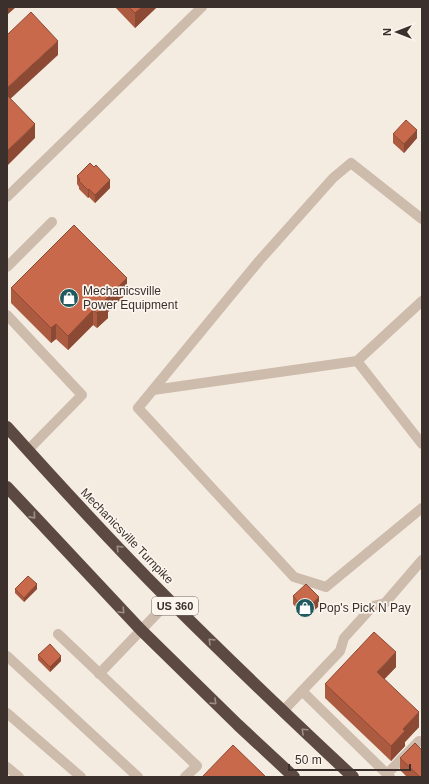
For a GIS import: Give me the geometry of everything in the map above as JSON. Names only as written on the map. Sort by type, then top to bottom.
[{"type":"highway","name":"Mechanicsville Turnpike","points":[[7,427],[86,514],[169,601],[282,711],[353,777]]},
{"type":"highway","points":[[7,487],[141,630],[238,725],[294,777]]},
{"type":"lane","points":[[7,197],[202,7]]},
{"type":"lane","points":[[422,219],[351,163],[333,178],[275,244],[138,408],[294,577],[326,587],[422,508]]},
{"type":"lane","points":[[7,267],[52,222]]},
{"type":"lane","points":[[153,390],[357,361],[422,301]]},
{"type":"lane","points":[[7,315],[82,395],[28,450]]},
{"type":"lane","points":[[357,361],[422,444]]},
{"type":"lane","points":[[282,711],[340,651],[344,638],[373,606],[385,603],[422,560]]},
{"type":"lane","points":[[99,674],[169,601]]},
{"type":"lane","points":[[58,634],[197,766],[186,777]]},
{"type":"lane","points":[[7,656],[138,777]]},
{"type":"lane","points":[[302,691],[389,776],[419,741]]},
{"type":"lane","points":[[7,713],[81,777]]},
{"type":"lane","points":[[7,767],[19,777]]},
{"type":"building","points":[[129,7],[142,7],[135,13]]},
{"type":"building","points":[[31,12],[58,41],[7,88],[7,35]]},
{"type":"building","points":[[7,95],[35,124],[7,151]]},
{"type":"building","points":[[406,120],[417,130],[404,144],[393,134]]},
{"type":"building","points":[[90,163],[94,167],[96,165],[110,180],[95,195],[79,181],[80,180],[77,176]]},
{"type":"building","name":"Mechanicsville Power Equipment","points":[[74,225],[127,278],[105,300],[108,303],[97,313],[93,310],[68,336],[56,324],[51,328],[11,288]]},
{"type":"building","points":[[28,576],[37,584],[24,598],[15,589]]},
{"type":"building","points":[[306,584],[319,597],[305,610],[293,596]]},
{"type":"building","points":[[374,632],[396,652],[377,672],[419,712],[403,729],[405,731],[391,746],[325,684]]},
{"type":"building","points":[[50,644],[61,656],[50,667],[38,655]]},
{"type":"building","points":[[415,743],[422,750],[422,777],[420,777],[400,758]]},
{"type":"building","points":[[233,745],[266,777],[202,777]]},
{"type":"place","name":"Mechanicsville Power Equipment","points":[[69,298]]},
{"type":"place","name":"Pop's Pick N Pay","points":[[305,608]]}]
